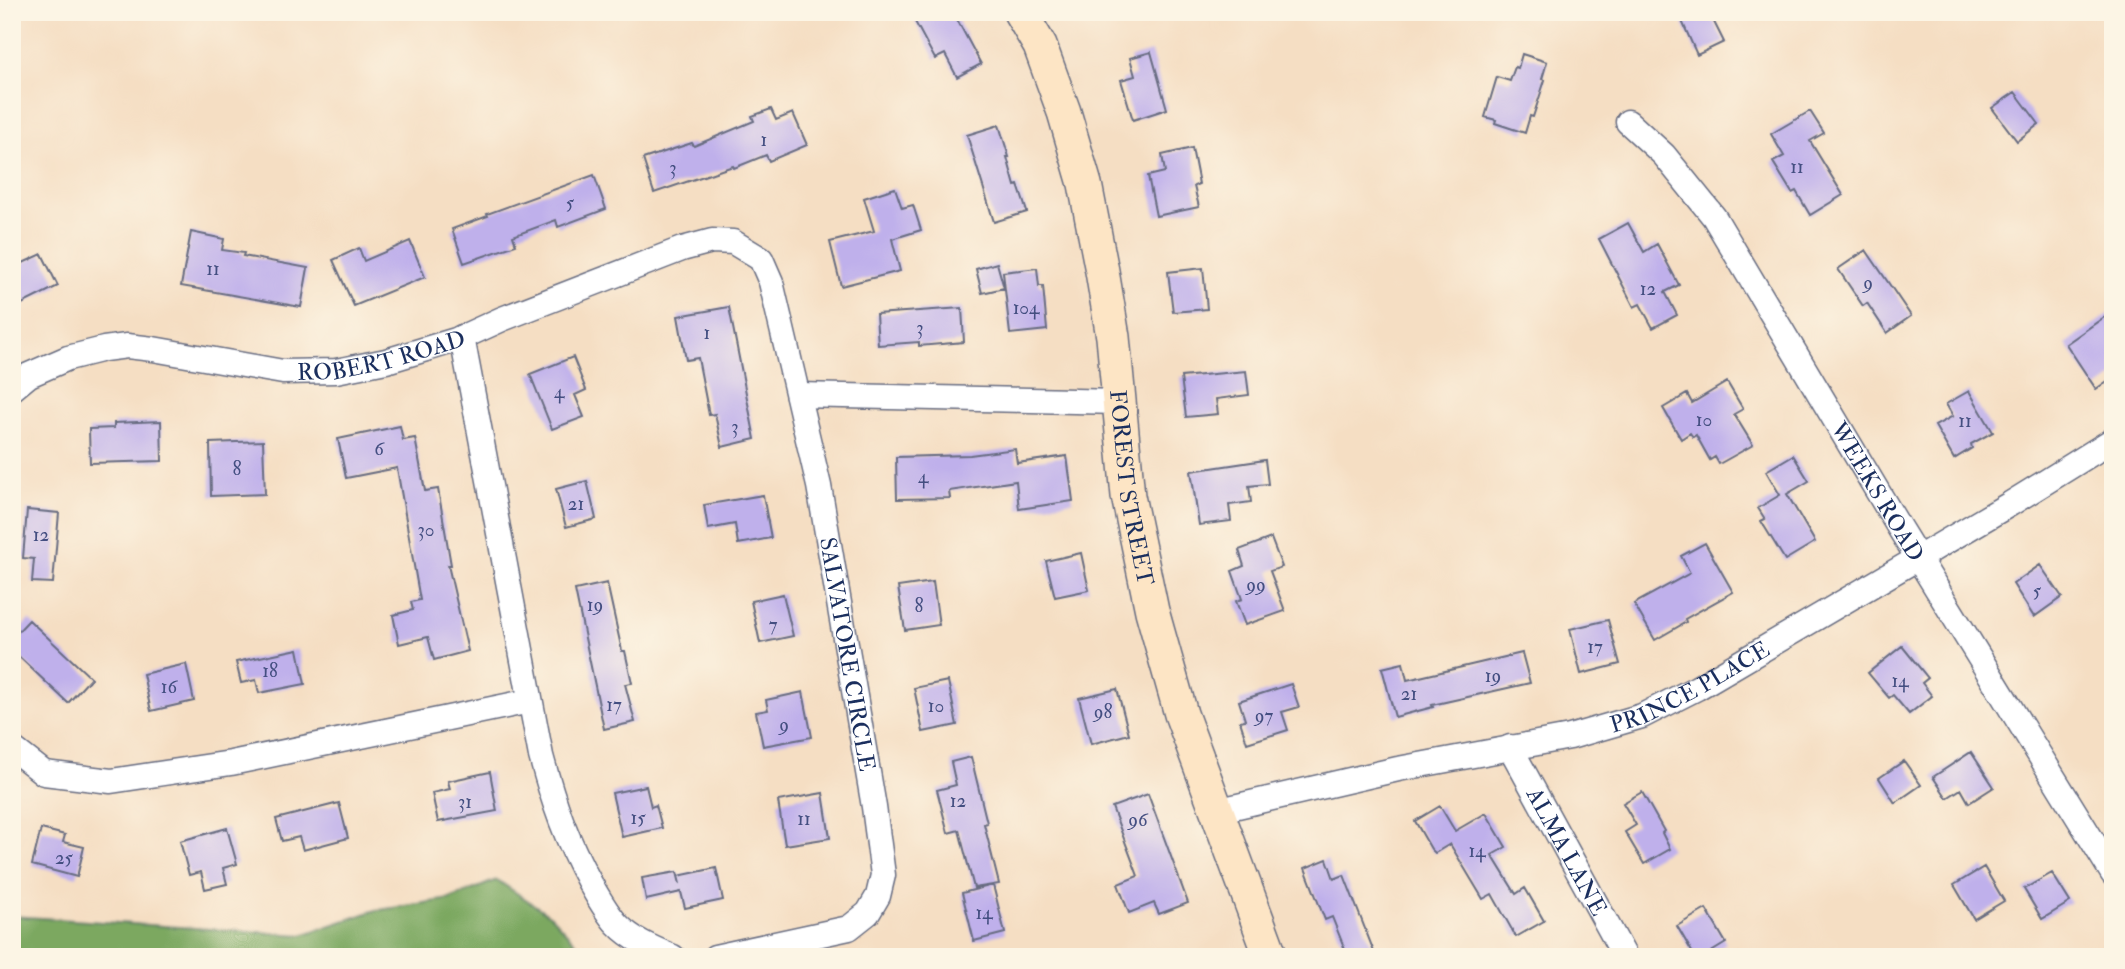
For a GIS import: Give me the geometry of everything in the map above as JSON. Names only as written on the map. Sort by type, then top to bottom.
[{"type":"street","name":"FOREST STREET","points":[[1020,12],[1040,46],[1064,112],[1085,184],[1107,298],[1128,496],[1152,611],[1181,714],[1271,957]]},
{"type":"street","name":"WEEKS ROAD","points":[[1628,121],[1664,155],[1714,217],[1918,557],[2113,874]]},
{"type":"street","name":"ROBERT ROAD","points":[[12,389],[29,374],[68,358],[127,346],[283,372],[335,371],[386,361],[462,337],[682,249],[712,241],[733,242],[742,247]]},
{"type":"street","name":"SALVATORE CIRCLE","points":[[715,957],[849,928],[868,913],[878,896],[883,876],[874,807],[819,486],[771,282],[761,259],[742,247]]},
{"type":"street","points":[[462,337],[530,701],[555,808],[570,846],[598,897],[618,925],[650,948],[673,957]]},
{"type":"street","points":[[798,395],[1119,402]]},
{"type":"street","name":"PRINCE PLACE","points":[[1216,811],[1398,769],[1570,737],[1642,716],[1697,688],[2010,504],[2113,440]]},
{"type":"street","points":[[12,748],[44,773],[111,781],[231,763],[530,701]]},
{"type":"street","name":"ALMA LANE","points":[[1510,747],[1625,957]]},
{"type":"green space","points":[[497,880],[551,916],[589,957],[12,957],[12,916],[302,935],[373,911],[450,899]]},
{"type":"building","points":[[925,12],[953,12],[981,64],[957,77],[945,54],[935,59],[913,18]]},
{"type":"building","points":[[1678,12],[1709,12],[1724,42],[1697,55]]},
{"type":"building","points":[[1151,52],[1167,109],[1133,120],[1121,80],[1135,76],[1130,58]]},
{"type":"building","points":[[1522,54],[1547,62],[1542,79],[1545,80],[1525,133],[1485,117],[1497,77],[1510,81]]},
{"type":"building","points":[[2015,92],[2039,124],[2017,141],[1992,108]]},
{"type":"building","points":[[771,109],[776,120],[793,113],[807,145],[769,161],[766,155],[654,193],[643,159],[692,143],[694,146],[754,121],[752,116]]},
{"type":"building","points":[[1810,111],[1824,133],[1810,141],[1843,195],[1810,215],[1796,191],[1792,193],[1773,162],[1784,156],[1771,134]]},
{"type":"building","points":[[999,125],[1015,186],[1018,185],[1027,212],[994,222],[967,135]]},
{"type":"building","points":[[1192,148],[1199,184],[1194,186],[1199,207],[1156,216],[1148,176],[1165,172],[1162,155]]},
{"type":"building","points":[[594,175],[606,209],[558,227],[556,220],[513,236],[516,245],[464,263],[452,229]]},
{"type":"building","points":[[895,188],[902,208],[913,205],[921,230],[892,239],[900,271],[841,286],[830,242],[874,231],[864,198]]},
{"type":"building","points":[[1628,223],[1644,252],[1657,244],[1679,285],[1665,292],[1677,315],[1653,328],[1640,304],[1634,307],[1599,239]]},
{"type":"building","points":[[191,232],[224,239],[222,250],[308,268],[301,307],[181,286]]},
{"type":"building","points":[[410,241],[425,277],[354,306],[333,260],[359,248],[364,261]]},
{"type":"building","points":[[1866,250],[1911,316],[1887,333],[1867,303],[1863,306],[1838,269]]},
{"type":"building","points":[[42,254],[58,286],[12,309],[12,268]]},
{"type":"building","points":[[997,263],[1004,288],[982,293],[976,269]]},
{"type":"building","points":[[1037,268],[1039,286],[1043,286],[1047,330],[1010,334],[1003,272]]},
{"type":"building","points":[[1203,268],[1207,309],[1173,312],[1168,272]]},
{"type":"building","points":[[729,307],[755,439],[722,447],[715,414],[709,415],[698,358],[686,360],[678,316]]},
{"type":"building","points":[[962,308],[964,342],[919,346],[919,342],[878,345],[876,314]]},
{"type":"building","points":[[2113,311],[2113,377],[2096,389],[2066,344]]},
{"type":"building","points":[[573,357],[586,390],[575,395],[584,417],[552,429],[530,374]]},
{"type":"building","points":[[1246,371],[1249,395],[1216,399],[1218,414],[1186,417],[1181,377]]},
{"type":"building","points":[[1727,382],[1743,409],[1734,414],[1753,445],[1719,464],[1715,457],[1710,460],[1696,435],[1693,437],[1690,433],[1681,439],[1663,408],[1687,394],[1692,403]]},
{"type":"building","points":[[1969,391],[1993,432],[1971,444],[1972,448],[1954,459],[1935,426],[1953,416],[1946,404]]},
{"type":"building","points":[[161,421],[162,461],[90,463],[89,429],[114,428],[114,423]]},
{"type":"building","points":[[400,426],[403,440],[415,438],[425,491],[438,489],[451,565],[448,565],[468,651],[434,660],[428,637],[399,644],[393,615],[413,610],[411,602],[420,600],[397,468],[346,478],[338,439]]},
{"type":"building","points":[[263,441],[265,494],[211,496],[210,443]]},
{"type":"building","points":[[1015,449],[1017,463],[1067,456],[1073,501],[1019,509],[1016,481],[949,491],[950,498],[897,499],[896,457],[970,455]]},
{"type":"building","points":[[1793,455],[1809,481],[1787,494],[1815,542],[1785,560],[1761,521],[1765,519],[1758,508],[1780,495],[1766,471]]},
{"type":"building","points":[[1265,460],[1268,484],[1249,486],[1251,502],[1229,505],[1231,521],[1199,525],[1191,471]]},
{"type":"building","points":[[587,481],[596,519],[566,527],[556,489]]},
{"type":"building","points":[[763,495],[771,538],[738,544],[735,524],[708,529],[704,505]]},
{"type":"building","points":[[27,510],[59,513],[53,583],[32,582],[34,559],[23,558]]},
{"type":"building","points":[[1271,538],[1282,567],[1270,571],[1285,611],[1245,625],[1236,601],[1242,599],[1232,571],[1244,566],[1239,550]]},
{"type":"building","points":[[1705,543],[1733,592],[1685,619],[1686,622],[1655,640],[1634,604],[1690,573],[1681,556]]},
{"type":"building","points":[[1081,553],[1089,590],[1055,597],[1046,561]]},
{"type":"building","points":[[2040,565],[2062,597],[2034,617],[2013,584]]},
{"type":"building","points":[[933,582],[939,625],[905,630],[898,587]]},
{"type":"building","points":[[607,583],[632,683],[625,684],[635,722],[604,729],[575,590]]},
{"type":"building","points":[[783,594],[793,636],[760,643],[751,601]]},
{"type":"building","points":[[29,620],[91,678],[68,703],[12,650],[12,638]]},
{"type":"building","points":[[1608,620],[1620,664],[1581,674],[1570,629]]},
{"type":"building","points":[[1902,646],[1928,678],[1922,683],[1932,696],[1909,714],[1893,695],[1889,698],[1868,673]]},
{"type":"building","points":[[298,649],[305,684],[259,693],[256,680],[241,683],[236,662]]},
{"type":"building","points":[[1522,653],[1530,683],[1432,705],[1433,707],[1395,717],[1382,668],[1403,663],[1407,680]]},
{"type":"building","points":[[186,664],[194,701],[151,711],[143,674]]},
{"type":"building","points":[[948,681],[957,725],[923,732],[914,688]]},
{"type":"building","points":[[1291,684],[1299,707],[1282,712],[1288,730],[1247,743],[1240,721],[1245,720],[1239,701]]},
{"type":"building","points":[[1117,689],[1129,734],[1091,744],[1079,698]]},
{"type":"building","points":[[803,692],[812,737],[763,746],[756,712],[768,710],[766,700]]},
{"type":"building","points":[[1971,752],[1994,787],[1969,803],[1961,789],[1947,798],[1933,777]]},
{"type":"building","points":[[971,757],[999,884],[974,888],[959,830],[948,833],[937,790],[956,785],[951,762]]},
{"type":"building","points":[[1904,761],[1921,785],[1895,803],[1879,778]]},
{"type":"building","points":[[490,772],[497,811],[438,822],[432,793],[450,789],[448,781]]},
{"type":"building","points":[[646,786],[651,807],[656,805],[662,828],[622,837],[612,793]]},
{"type":"building","points":[[1642,792],[1664,831],[1662,833],[1670,849],[1644,864],[1625,832],[1636,825],[1623,803]]},
{"type":"building","points":[[823,793],[830,838],[785,845],[778,801]]},
{"type":"building","points":[[1148,794],[1188,903],[1159,914],[1154,903],[1129,913],[1118,884],[1138,876],[1112,807]]},
{"type":"building","points":[[339,803],[348,838],[303,850],[299,837],[282,841],[276,819]]},
{"type":"building","points":[[1440,806],[1455,831],[1486,813],[1506,847],[1492,855],[1516,894],[1525,888],[1544,921],[1516,937],[1492,894],[1483,899],[1450,844],[1435,853],[1431,849],[1415,821]]},
{"type":"building","points":[[227,828],[237,864],[223,868],[227,884],[205,889],[201,872],[189,875],[180,841]]},
{"type":"building","points":[[41,829],[65,835],[63,842],[84,847],[77,877],[32,865]]},
{"type":"building","points":[[1327,859],[1334,879],[1344,875],[1376,957],[1348,957],[1332,917],[1325,920],[1305,868]]},
{"type":"building","points":[[1984,867],[2004,901],[1974,919],[1954,885]]},
{"type":"building","points":[[716,868],[723,900],[685,908],[681,892],[646,900],[642,878],[677,872],[678,876]]},
{"type":"building","points":[[2052,873],[2070,902],[2042,919],[2024,889]]},
{"type":"building","points":[[993,885],[1005,933],[974,941],[962,893]]},
{"type":"building","points":[[1706,909],[1726,943],[1703,957],[1695,957],[1677,926]]}]
